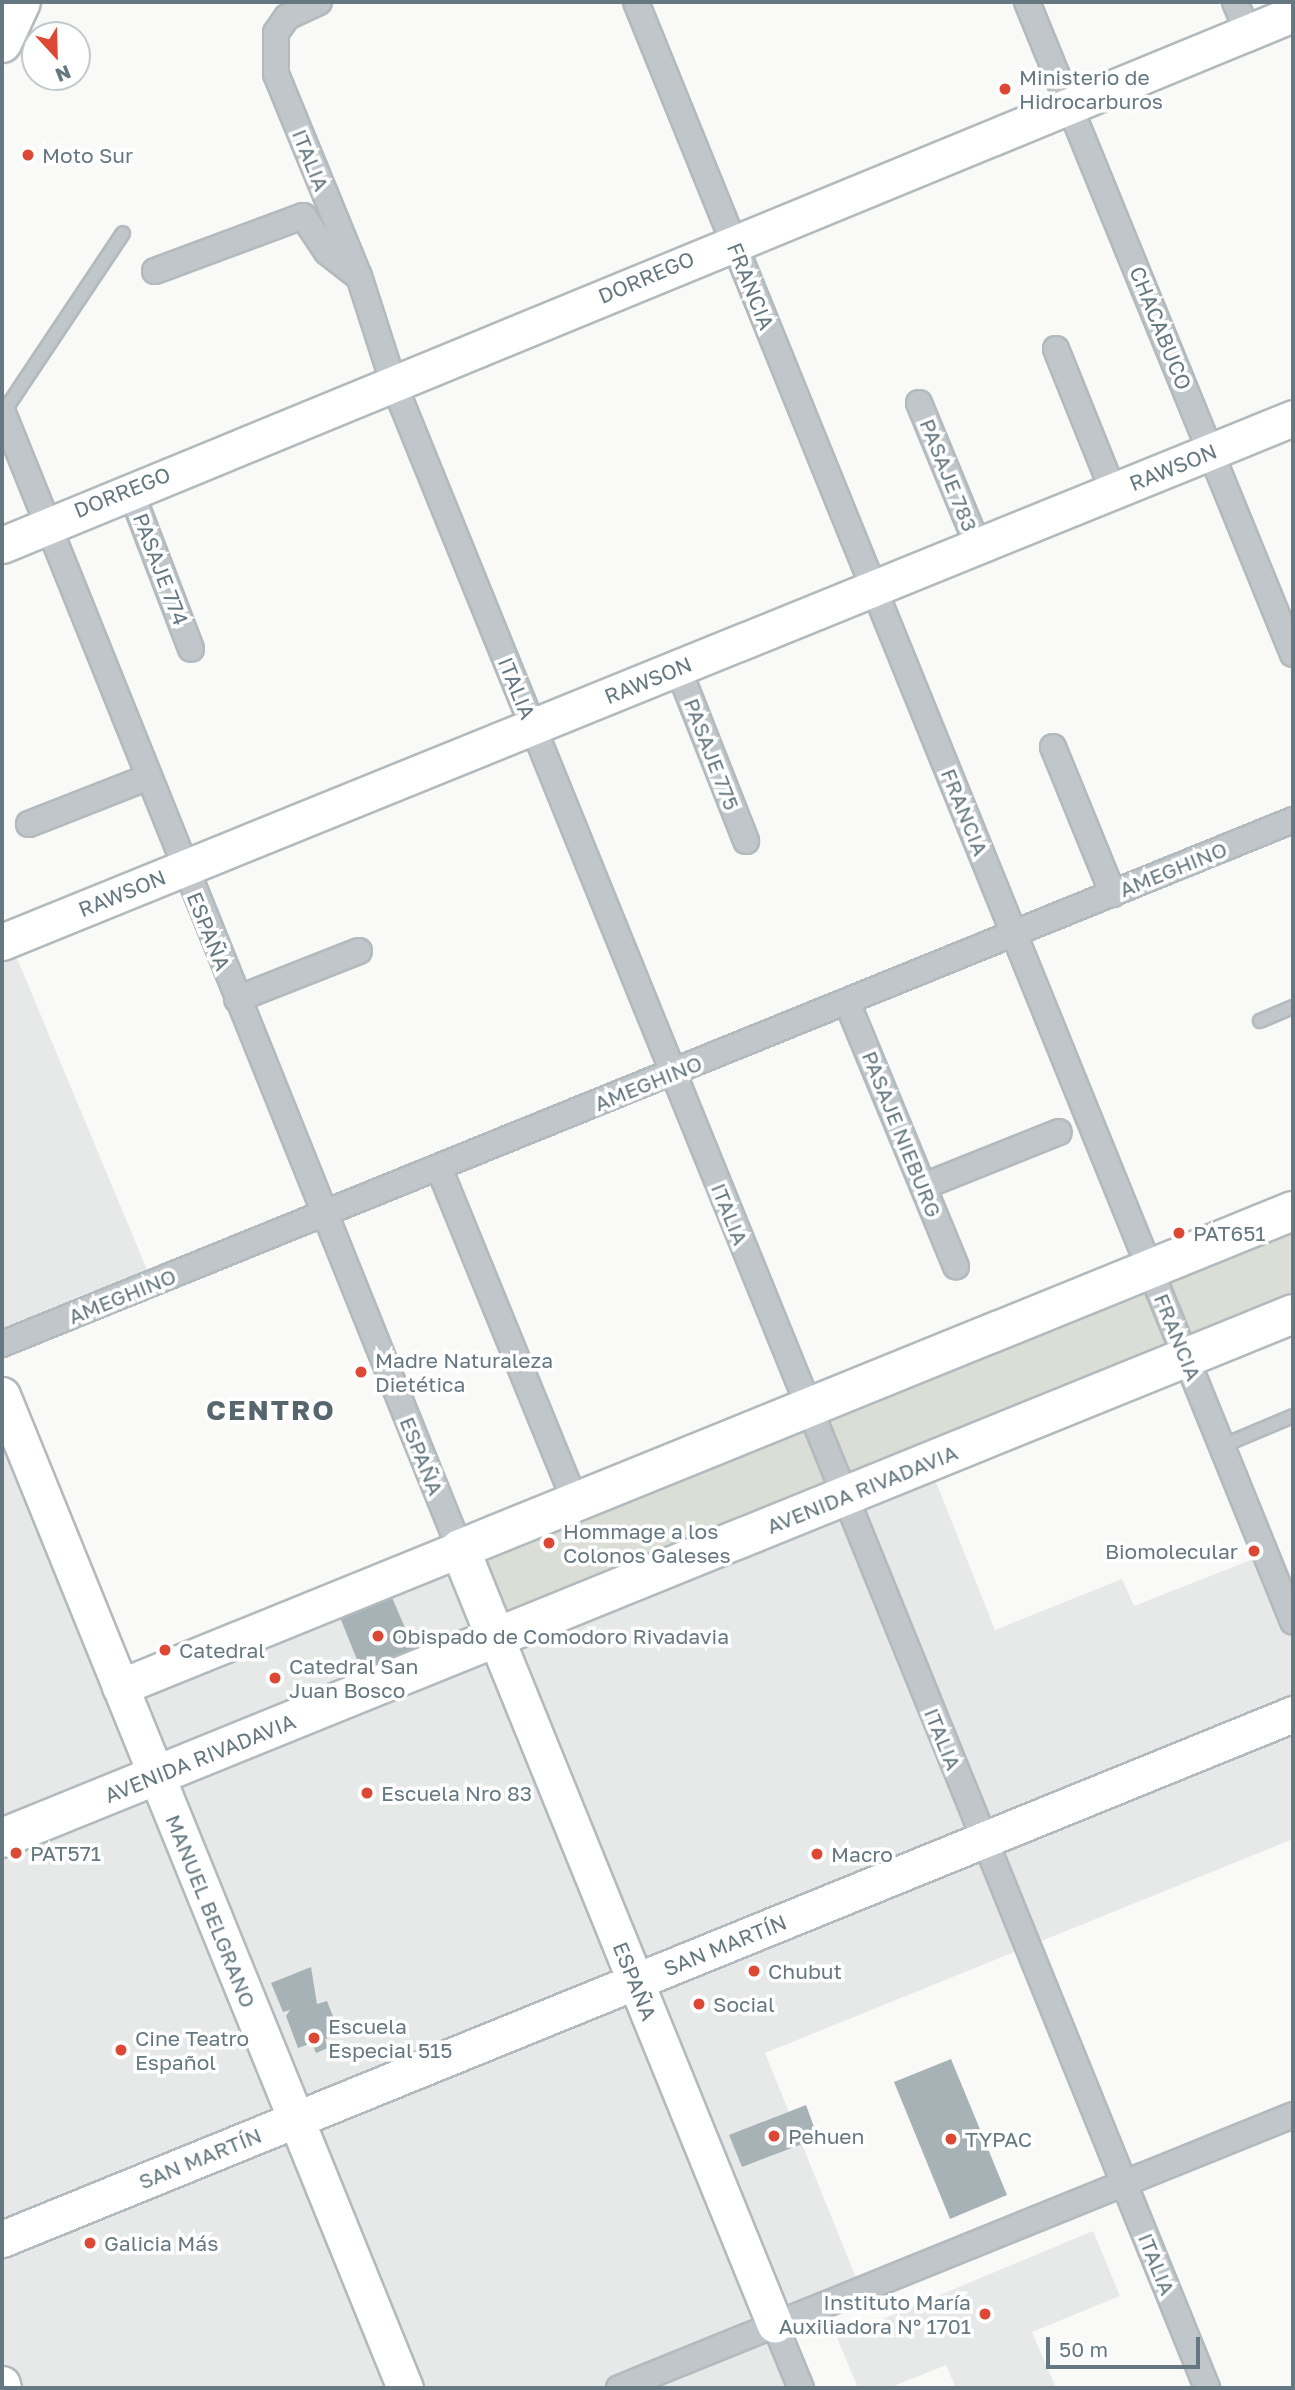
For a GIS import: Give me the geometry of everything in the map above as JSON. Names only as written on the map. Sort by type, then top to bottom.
[{"type":"main road","points":[[2,43],[21,2]]},
{"type":"main road","points":[[460,1549],[1293,1211]]},
{"type":"main road","name":"AVENIDA RIVADAVIA","points":[[2,1838],[1293,1314]]},
{"type":"main road","name":"ESPAÑA","points":[[460,1549],[496,1637]]},
{"type":"street","name":"FRANCIA","points":[[636,2],[1293,1622]]},
{"type":"street","name":"CHACABUCO","points":[[1027,2],[1293,654]]},
{"type":"street","name":"ITALIA","points":[[311,4],[276,33],[276,74],[359,276],[393,382],[1207,2388]]},
{"type":"street","name":"DORREGO","points":[[2,545],[47,522],[1070,104],[1242,17],[1293,14]]},
{"type":"street","points":[[155,271],[303,216],[327,252],[359,276]]},
{"type":"street","points":[[1056,349],[1113,491]]},
{"type":"street","name":"PASAJE 783","points":[[919,404],[978,546]]},
{"type":"street","name":"ESPAÑA","points":[[3,414],[460,1549]]},
{"type":"street","name":"RAWSON","points":[[2,942],[1293,418]]},
{"type":"street","name":"PASAJE 774","points":[[130,489],[191,649]]},
{"type":"street","name":"PASAJE 775","points":[[678,668],[746,841]]},
{"type":"street","points":[[1053,747],[1113,894]]},
{"type":"street","points":[[29,824],[149,777]]},
{"type":"street","name":"AMEGHINO","points":[[2,1344],[1293,820]]},
{"type":"street","points":[[237,999],[359,951]]},
{"type":"street","name":"PASAJE NIEBURG","points":[[847,1002],[956,1266]]},
{"type":"street","points":[[923,1186],[1059,1132]]},
{"type":"street","points":[[439,1168],[575,1502]]},
{"type":"street","name":"MANUEL BELGRANO","points":[[2,1395],[405,2388]]},
{"type":"street","points":[[120,1687],[460,1549]]},
{"type":"street","name":"ESPAÑA","points":[[496,1637],[801,2388]]},
{"type":"street","name":"SAN MARTÍN","points":[[2,2239],[1293,1714]]},
{"type":"street","points":[[620,2388],[1293,2115]]},
{"type":"lane","points":[[3,414],[123,233]]},
{"type":"lane","points":[[1260,1021],[1293,1007]]},
{"type":"lane","points":[[1222,1446],[1293,1416]]},
{"type":"shaded area","points":[[9,939],[153,1284],[2,1344],[2,942]]},
{"type":"shaded area","points":[[1293,1211],[1293,1314],[496,1638],[460,1549]]},
{"type":"shaded area","points":[[2,1395],[121,1687],[460,1549],[928,1462],[995,1630],[1122,1579],[1134,1606],[1266,1554],[1293,1622],[1293,1839],[765,2053],[861,2290],[775,2325],[801,2388],[2,2388]]},
{"type":"shaded area","name":"Instituto María Auxiliadora N° 1701","points":[[1093,2231],[1120,2296],[1032,2332],[1056,2388],[956,2388],[946,2365],[889,2388],[858,2388],[837,2338]]},
{"type":"building","name":"Obispado de Comodoro Rivadavia","points":[[391,1595],[417,1656],[364,1677],[339,1615]]},
{"type":"building","points":[[311,1967],[317,2004],[327,2001],[340,2034],[325,2039],[328,2048],[316,2053],[312,2043],[298,2048],[286,2016],[290,2010],[283,2012],[271,1983]]},
{"type":"building","name":"TYPAC","points":[[951,2059],[1007,2195],[950,2219],[894,2082]]},
{"type":"building","name":"Pehuen","points":[[806,2105],[818,2138],[742,2167],[729,2135]]},
{"type":"place","name":"Ministerio de Hidrocarburos","points":[[1005,89]]},
{"type":"place","name":"Moto Sur","points":[[28,155]]},
{"type":"place","name":"PAT651","points":[[1179,1233]]},
{"type":"place","name":"Madre Naturaleza Dietética","points":[[361,1372]]},
{"type":"place","name":"Hommage a los Colonos Galeses","points":[[549,1543]]},
{"type":"place","name":"Biomolecular","points":[[1254,1551]]},
{"type":"place","name":"Obispado de Comodoro Rivadavia","points":[[378,1636]]},
{"type":"place","name":"Catedral","points":[[165,1650]]},
{"type":"place","name":"Catedral San Juan Bosco","points":[[275,1678]]},
{"type":"place","name":"Escuela Nro 83","points":[[367,1793]]},
{"type":"place","name":"PAT571","points":[[16,1853]]},
{"type":"place","name":"Macro","points":[[817,1854]]},
{"type":"place","name":"Chubut","points":[[754,1971]]},
{"type":"place","name":"Social","points":[[699,2004]]},
{"type":"place","name":"Escuela Especial 515","points":[[314,2038]]},
{"type":"place","name":"Cine Teatro Español","points":[[121,2050]]},
{"type":"place","name":"Pehuen","points":[[774,2136]]},
{"type":"place","name":"TYPAC","points":[[951,2139]]},
{"type":"place","name":"Galicia Más","points":[[90,2243]]},
{"type":"place","name":"Instituto María Auxiliadora N° 1701","points":[[985,2314]]},
{"type":"district","name":"CENTRO","points":[[271,1410]]}]
